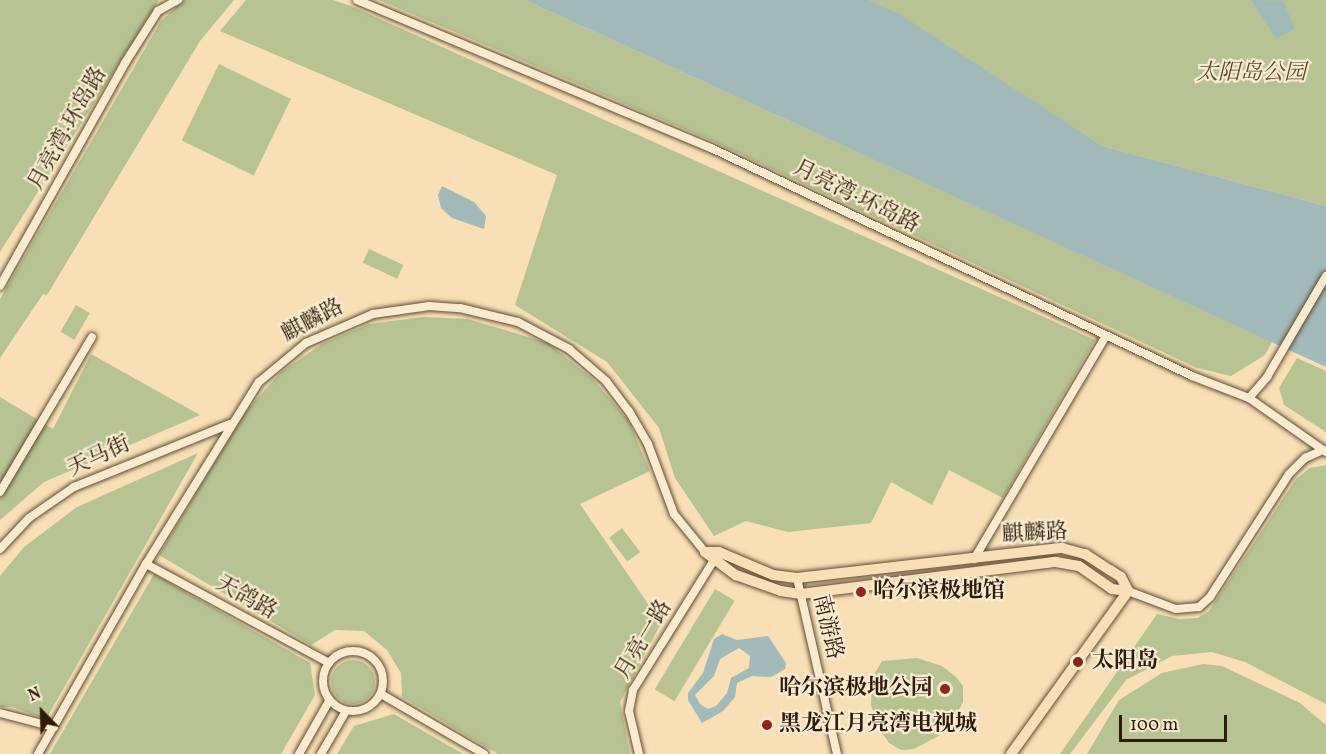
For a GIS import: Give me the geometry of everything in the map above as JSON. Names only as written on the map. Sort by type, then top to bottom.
[{"type":"main road","name":"麒麟路","points":[[705,552],[763,572],[797,578],[1071,549],[1121,577],[1128,591]]},
{"type":"main road","name":"麒麟路","points":[[716,556],[750,581],[801,594],[1056,562],[1079,566],[1112,590],[1128,591]]},
{"type":"main road","points":[[1011,754],[1128,591]]},
{"type":"street","points":[[158,11],[165,0]]},
{"type":"street","name":"月亮湾·环岛路","points":[[0,286],[125,63],[158,11],[178,0]]},
{"type":"street","name":"月亮湾·环岛路","points":[[357,0],[711,148],[1192,376],[1249,398],[1325,451]]},
{"type":"street","points":[[1249,398],[1267,377],[1326,276]]},
{"type":"street","name":"麒麟路","points":[[38,754],[146,564],[230,424],[276,365],[335,327],[409,307],[444,306],[492,315],[556,341],[606,381],[640,429],[678,520],[705,552]]},
{"type":"street","points":[[974,559],[1106,336]]},
{"type":"street","points":[[0,492],[92,338]]},
{"type":"street","name":"天马街","points":[[0,549],[29,518],[74,487],[230,424]]},
{"type":"street","points":[[1128,591],[1176,609],[1199,607],[1210,597],[1288,474],[1305,458],[1325,451]]},
{"type":"street","name":"月亮一路","points":[[639,754],[629,711],[633,690],[716,556]]},
{"type":"street","name":"天鸽路","points":[[146,564],[329,663]]},
{"type":"street","name":"南游路","points":[[797,578],[837,754]]},
{"type":"street","points":[[354,651],[373,658],[383,674],[381,694],[363,711],[346,711],[329,701],[322,682],[329,663],[345,652],[354,651]]},
{"type":"street","points":[[381,694],[484,754]]},
{"type":"street","points":[[299,754],[329,701]]},
{"type":"street","points":[[321,754],[346,711]]},
{"type":"street","points":[[0,712],[54,727]]},
{"type":"green space","points":[[0,0],[159,0],[0,252]]},
{"type":"green space","points":[[184,0],[234,0],[200,41],[47,295],[43,294],[0,358],[0,299],[161,21]]},
{"type":"green space","points":[[246,0],[333,0],[351,6],[1095,340],[1003,498],[949,470],[932,505],[891,482],[871,523],[788,532],[746,521],[714,536],[675,478],[659,428],[607,362],[515,305],[557,175],[220,31]]},
{"type":"green space","points":[[379,0],[525,0],[1272,342],[1265,355],[1231,376],[1197,368],[708,139]]},
{"type":"green space","name":"太阳岛公园","points":[[870,0],[1326,0],[1326,206],[1103,146],[898,14]]},
{"type":"green space","points":[[219,64],[291,99],[254,175],[182,140]]},
{"type":"green space","points":[[369,249],[403,265],[397,279],[363,263]]},
{"type":"green space","points":[[76,305],[90,313],[74,340],[60,332]]},
{"type":"green space","points":[[423,317],[468,319],[548,343],[593,379],[628,420],[650,471],[580,504],[661,623],[620,702],[630,754],[498,754],[402,697],[401,673],[387,650],[364,631],[335,630],[311,645],[159,555],[245,412],[281,372],[322,344],[369,324]]},
{"type":"green space","points":[[91,354],[200,415],[44,482],[0,520],[0,397],[53,429]]},
{"type":"green space","points":[[1297,358],[1326,371],[1326,432],[1284,405],[1279,388]]},
{"type":"green space","points":[[198,453],[46,719],[12,707],[0,707],[0,576],[24,547],[77,507]]},
{"type":"green space","points":[[1326,465],[1326,704],[1245,662],[1212,652],[1172,656],[1126,680],[1070,754],[1060,754],[1157,614],[1179,619],[1198,618],[1209,611],[1296,479],[1310,468]]},
{"type":"green space","points":[[622,528],[640,552],[627,562],[609,538]]},
{"type":"green space","points":[[154,574],[310,663],[315,695],[281,754],[50,754]]},
{"type":"green space","points":[[715,589],[735,601],[674,701],[655,689]]},
{"type":"green space","name":"哈尔滨极地馆","points":[[917,658],[942,666],[956,677],[963,686],[963,702],[953,722],[940,735],[914,749],[901,750],[889,743],[878,727],[871,705],[872,678],[882,661]]},
{"type":"green space","points":[[353,660],[369,666],[375,682],[369,698],[353,704],[337,698],[331,682],[337,666]]},
{"type":"green space","points":[[1203,664],[1222,666],[1300,703],[1326,725],[1326,754],[1087,754],[1119,700],[1162,673]]},
{"type":"green space","points":[[394,714],[463,754],[337,754],[354,726]]},
{"type":"water","points":[[525,0],[870,0],[901,15],[1103,146],[1326,206],[1326,367]]},
{"type":"water","points":[[1251,0],[1283,1],[1295,29],[1276,38]]},
{"type":"water","points":[[442,186],[474,202],[486,216],[484,229],[452,218],[441,208],[438,195]]},
{"type":"water","points":[[722,634],[737,640],[768,636],[786,663],[785,669],[771,677],[752,676],[737,683],[735,697],[723,711],[702,723],[688,700],[688,693],[703,673],[714,639]],"holes":[[[739,648],[750,656],[749,668],[731,678],[727,693],[716,706],[708,709],[700,704],[695,695],[714,676],[720,659]]]},
{"type":"place","name":"哈尔滨极地馆","points":[[861,592]]},
{"type":"place","name":"太阳岛","points":[[1078,662]]},
{"type":"place","name":"哈尔滨极地公园","points":[[945,689]]},
{"type":"place","name":"黑龙江月亮湾电视城","points":[[767,725]]}]
